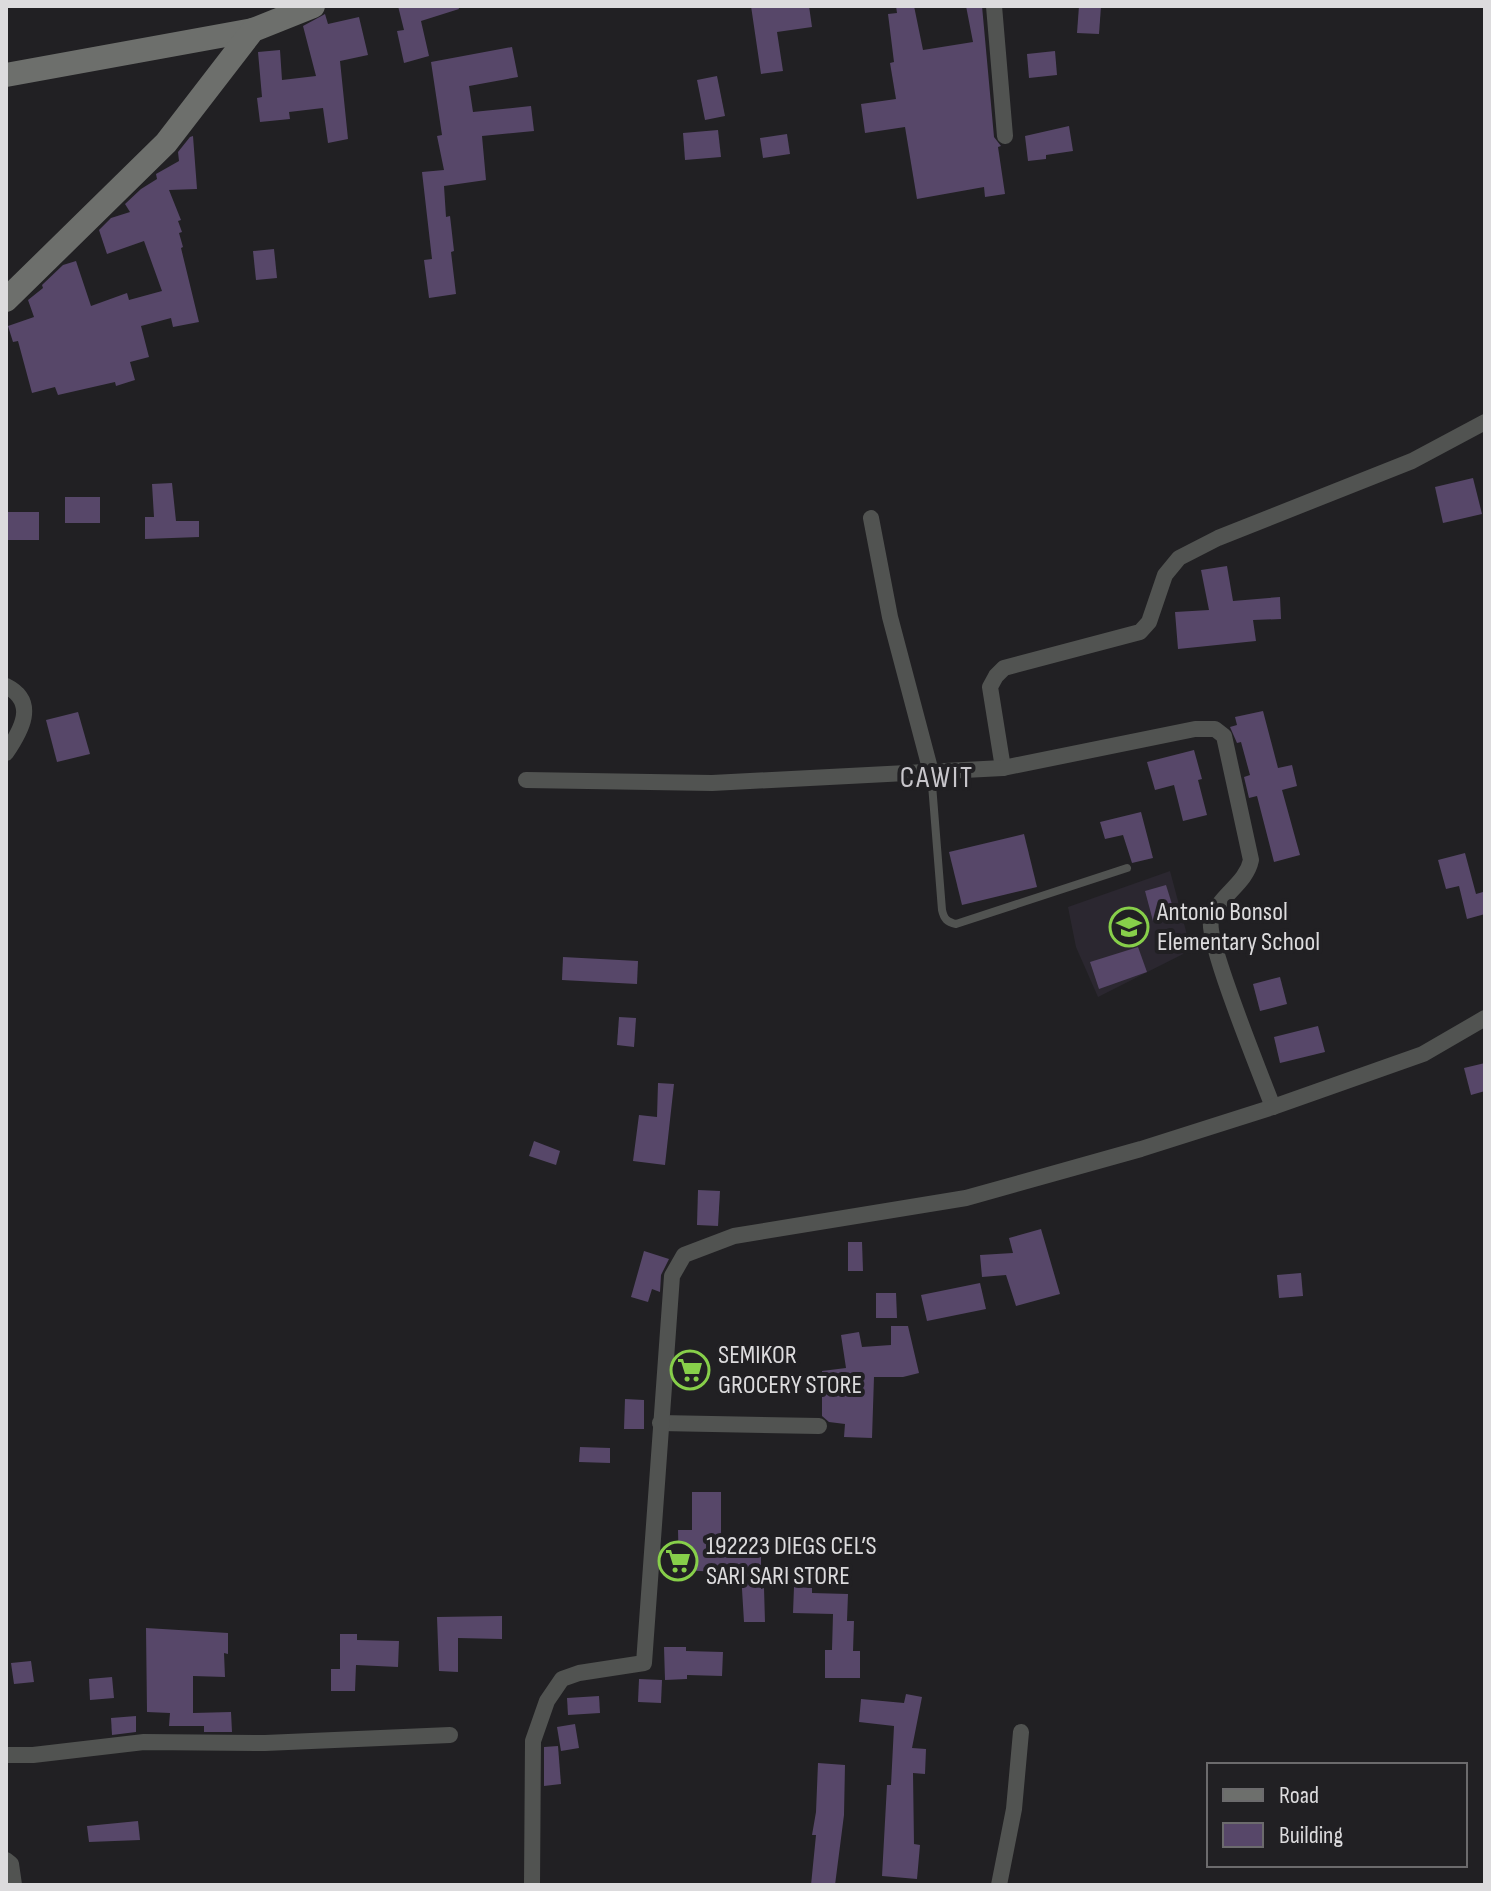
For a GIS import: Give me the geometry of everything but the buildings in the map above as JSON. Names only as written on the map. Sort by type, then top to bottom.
[{"type":"main road","points":[[6,75],[253,30],[313,6]]},
{"type":"main road","points":[[6,300],[166,143],[253,30]]},
{"type":"street","points":[[994,6],[1005,136]]},
{"type":"street","points":[[1003,768],[990,687],[1004,668],[1140,632],[1149,622],[1165,575],[1179,558],[1218,538],[1412,461],[1485,422]]},
{"type":"street","points":[[871,518],[890,617],[931,772]]},
{"type":"street","points":[[6,686],[15,690],[25,709],[23,729],[6,753]]},
{"type":"street","points":[[526,780],[712,783],[1003,768],[1195,729],[1215,729],[1224,736],[1251,860],[1249,872],[1216,910],[1210,923],[1217,956],[1273,1107]]},
{"type":"street","points":[[532,1885],[533,1741],[547,1701],[562,1679],[579,1673],[644,1663],[672,1276],[684,1255],[734,1236],[966,1198],[1141,1149],[1423,1054],[1485,1018]]},
{"type":"street","points":[[660,1423],[819,1426]]},
{"type":"street","points":[[999,1885],[1014,1809],[1021,1732]]},
{"type":"street","points":[[6,1755],[33,1755],[144,1742],[265,1743],[450,1735]]},
{"type":"street","points":[[6,1860],[11,1864],[14,1885]]},
{"type":"lane","points":[[931,772],[942,910],[949,923],[956,924],[1127,868]]},
{"type":"shaded area","name":"Antonio Bonsol Elementary School","points":[[1170,871],[1191,950],[1098,997],[1076,947],[1068,907]]},
{"type":"place","name":"Antonio Bonsol Elementary School","points":[[1129,927]]},
{"type":"place","name":"SEMIKOR GROCERY STORE","points":[[690,1370]]},
{"type":"place","name":"192223 DIEGS CEL’S SARI SARI STORE","points":[[678,1561]]},
{"type":"district","name":"CAWIT","points":[[937,778]]}]
